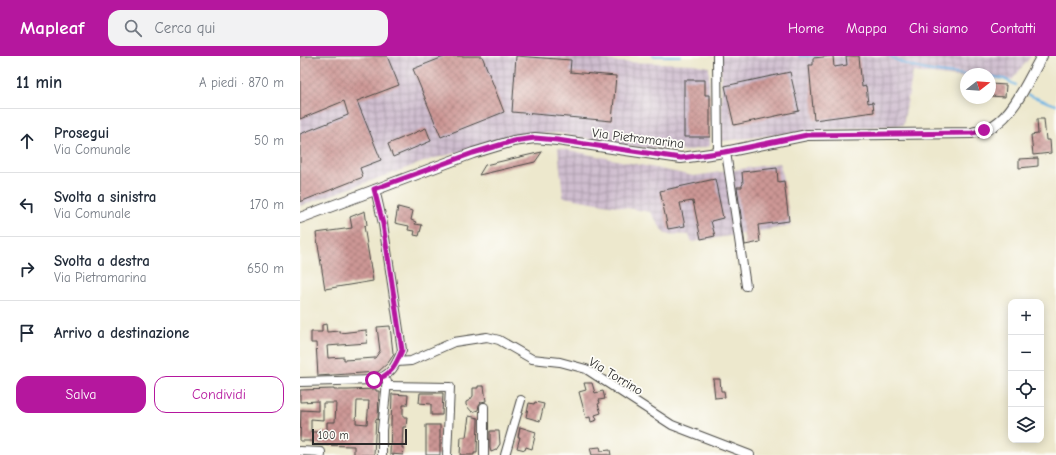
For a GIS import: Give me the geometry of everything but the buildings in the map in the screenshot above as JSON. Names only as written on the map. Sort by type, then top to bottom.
[{"type":"main road","name":"Via Pietramarina","points":[[300,218],[473,153],[513,141],[535,138],[681,158],[722,152],[807,135],[972,133],[993,126],[1007,114],[1042,56]]},
{"type":"street","points":[[717,56],[722,152],[746,286]]},
{"type":"street","points":[[300,382],[374,380],[383,378],[389,373],[397,362],[402,350],[383,224],[374,189]]},
{"type":"street","name":"Via Torrino","points":[[397,362],[411,361],[454,342],[487,337],[499,340],[532,359],[560,362],[586,369],[672,424],[750,455]]},
{"type":"street","points":[[382,455],[382,430],[386,386],[389,373]]},
{"type":"street","points":[[386,386],[450,387],[447,455]]},
{"type":"street","points":[[505,455],[521,400]]},
{"type":"street","points":[[484,407],[484,455]]},
{"type":"street","points":[[300,451],[322,452],[321,455]]},
{"type":"shaded area","points":[[300,56],[579,56],[620,62],[693,64],[709,67],[710,146],[686,151],[634,147],[558,133],[527,135],[432,159],[300,206]]},
{"type":"shaded area","points":[[721,56],[1031,56],[1012,80],[996,79],[996,68],[960,68],[960,77],[913,72],[903,125],[809,131],[722,141]]},
{"type":"shaded area","points":[[558,148],[694,176],[780,163],[791,226],[692,242],[689,235],[665,234],[650,212],[563,197]]},
{"type":"waterway","points":[[653,56],[680,56]]},
{"type":"waterway","points":[[799,56],[817,56]]},
{"type":"waterway","points":[[890,56],[916,68],[960,74]]},
{"type":"waterway","points":[[996,77],[1004,79],[1016,85]]},
{"type":"waterway","points":[[1028,95],[1056,105]]},
{"type":"route","points":[[374,380],[383,378],[389,373],[397,362],[402,350],[383,224],[374,189],[473,153],[513,141],[535,138],[681,158],[725,152],[807,135],[947,134],[972,133],[984,130]]}]
